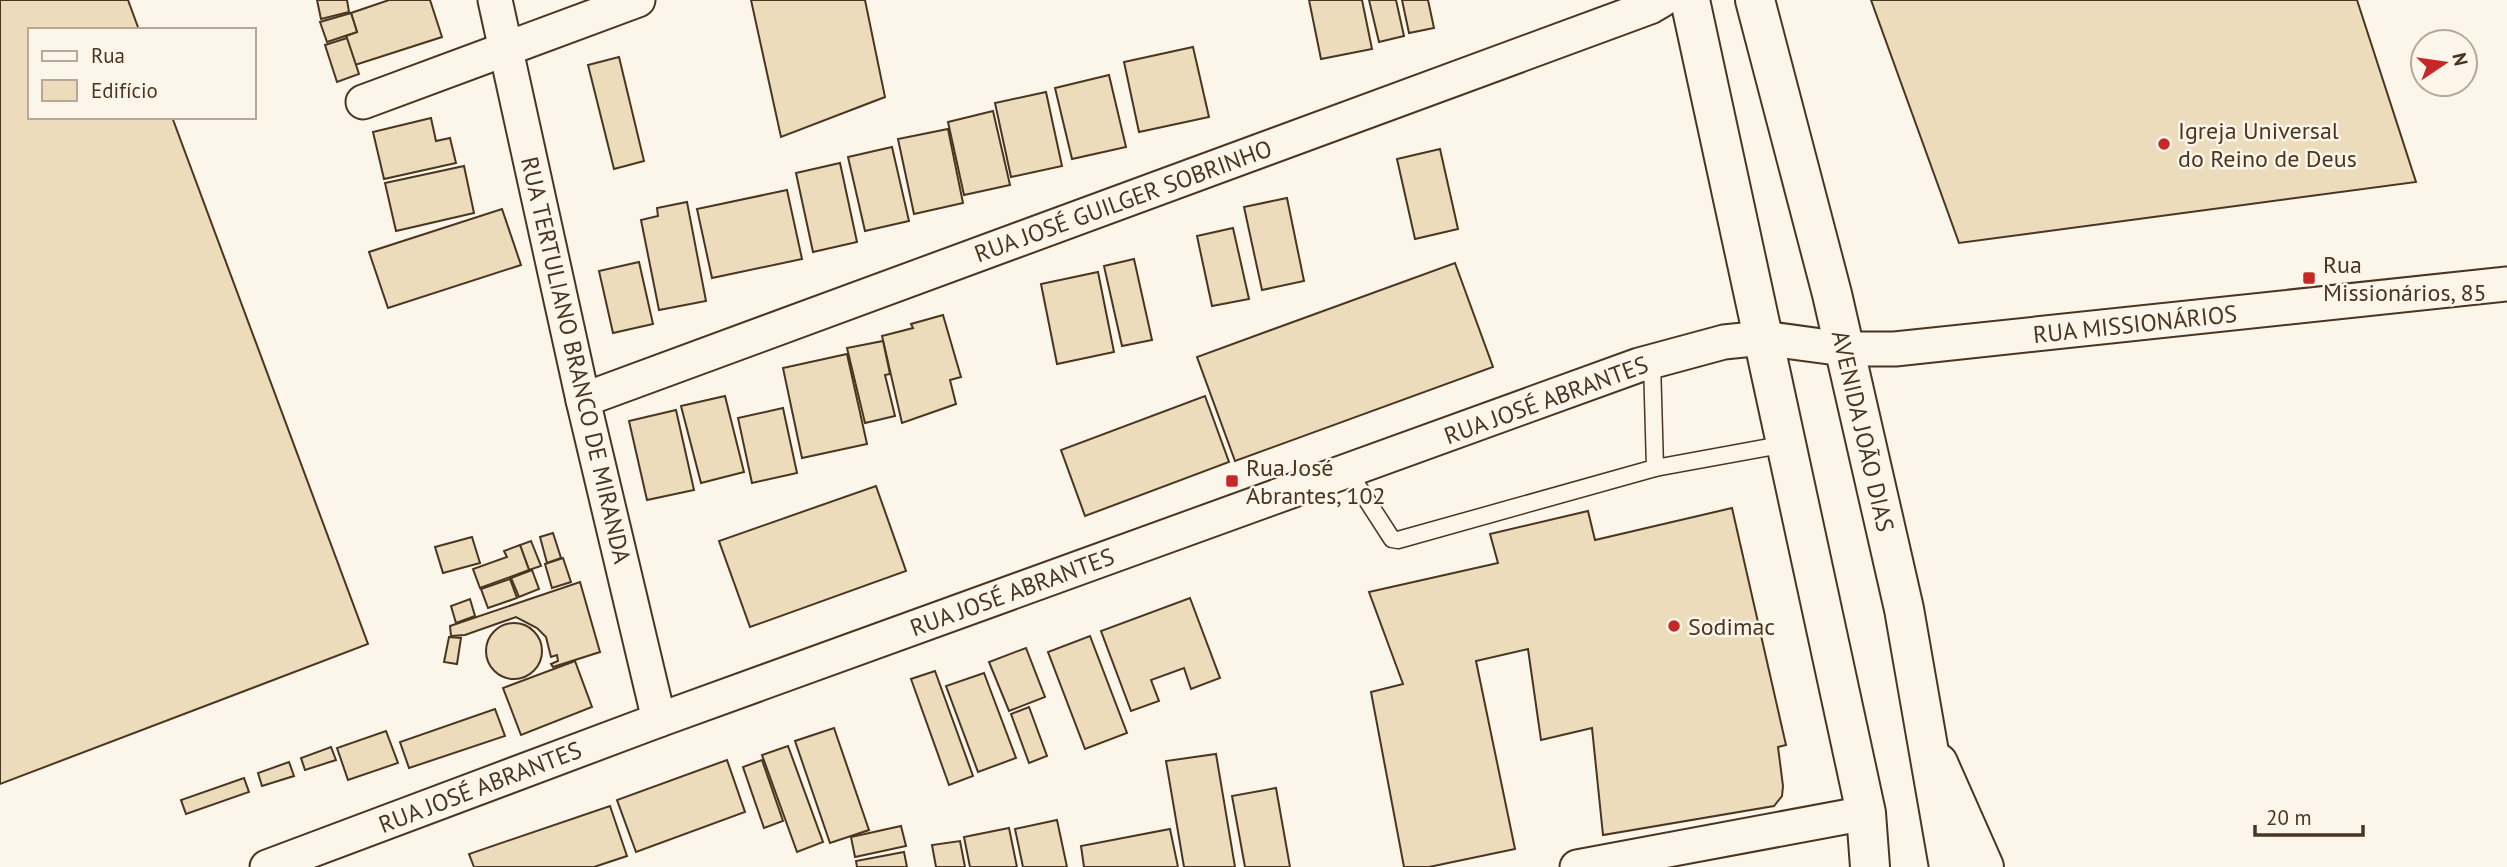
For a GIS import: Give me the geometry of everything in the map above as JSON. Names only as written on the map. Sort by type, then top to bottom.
[{"type":"main road","points":[[1690,0],[1866,813],[1884,867]]},
{"type":"main road","name":"AVENIDA JOÃO DIAS","points":[[1755,0],[1844,349],[1904,609],[1949,867]]},
{"type":"main road","points":[[1929,744],[1984,867]]},
{"type":"main road","points":[[1866,813],[1870,867]]},
{"type":"street","name":"RUA TERTULIANO BRANCO DE MIRANDA","points":[[495,0],[583,400],[659,720]]},
{"type":"street","points":[[363,102],[638,0]]},
{"type":"street","name":"RUA JOSÉ GUILGER SOBRINHO","points":[[583,400],[1625,16],[1661,0]]},
{"type":"street","name":"RUA MISSIONÁRIOS","points":[[1763,338],[1844,349],[1895,349],[2507,284]]},
{"type":"street","name":"RUA JOSÉ ABRANTES","points":[[267,867],[659,720],[1652,362],[1724,342],[1763,338]]},
{"type":"street","points":[[1577,867],[1866,813]]},
{"type":"lane","points":[[1652,362],[1655,468]]},
{"type":"lane","points":[[1348,471],[1392,539],[1398,540],[1655,468],[1786,444]]},
{"type":"building","points":[[0,0],[128,0],[138,28],[28,28],[28,119],[173,119],[368,644],[0,784]]},
{"type":"building","points":[[317,0],[347,0],[349,12],[321,19]]},
{"type":"building","points":[[389,0],[430,0],[442,37],[355,65],[346,36],[357,32],[351,13]]},
{"type":"building","points":[[751,0],[865,0],[885,97],[781,137]]},
{"type":"building","points":[[1309,0],[1362,0],[1372,49],[1321,59]]},
{"type":"building","points":[[1369,0],[1396,0],[1404,36],[1379,42]]},
{"type":"building","points":[[1402,0],[1428,0],[1434,28],[1409,33]]},
{"type":"building","name":"Igreja Universal do Reino de Deus","points":[[1871,0],[2357,0],[2416,182],[1959,243]]},
{"type":"building","points":[[351,13],[357,32],[327,42],[320,22]]},
{"type":"building","points":[[347,38],[359,74],[337,82],[325,45]]},
{"type":"building","points":[[1193,47],[1209,117],[1139,132],[1124,62]]},
{"type":"building","points":[[619,57],[644,161],[614,169],[588,65]]},
{"type":"building","points":[[1109,75],[1126,147],[1072,159],[1055,88]]},
{"type":"building","points":[[1046,92],[1062,166],[1011,177],[995,103]]},
{"type":"building","points":[[993,111],[1010,185],[964,195],[948,122]]},
{"type":"building","points":[[431,118],[436,141],[450,138],[456,163],[384,179],[373,132]]},
{"type":"building","points":[[948,129],[963,203],[914,214],[898,139]]},
{"type":"building","points":[[892,147],[909,221],[865,231],[848,157]]},
{"type":"building","points":[[1440,149],[1458,229],[1415,239],[1397,159]]},
{"type":"building","points":[[840,163],[857,242],[813,252],[796,173]]},
{"type":"building","points":[[464,166],[474,213],[396,231],[385,183]]},
{"type":"building","points":[[787,190],[802,259],[712,278],[697,209]]},
{"type":"building","points":[[1287,198],[1304,281],[1262,290],[1244,207]]},
{"type":"building","points":[[687,202],[706,301],[659,310],[641,220],[658,216],[657,208]]},
{"type":"building","points":[[502,209],[521,265],[388,308],[369,252]]},
{"type":"building","points":[[1233,228],[1249,299],[1212,306],[1197,236]]},
{"type":"building","points":[[1134,259],[1152,340],[1122,346],[1104,266]]},
{"type":"building","points":[[639,262],[653,324],[613,333],[599,271]]},
{"type":"building","points":[[1455,263],[1493,367],[1235,461],[1197,357]]},
{"type":"building","points":[[1098,272],[1114,352],[1057,364],[1041,284]]},
{"type":"building","points":[[943,315],[961,377],[950,380],[956,404],[902,423],[882,336],[913,328],[911,324]]},
{"type":"building","points":[[883,341],[890,374],[885,375],[895,416],[865,423],[847,348]]},
{"type":"building","points":[[847,354],[867,444],[802,458],[783,368]]},
{"type":"building","points":[[725,396],[744,472],[701,483],[681,406]]},
{"type":"building","points":[[1205,396],[1229,462],[1085,516],[1061,450]]},
{"type":"building","points":[[783,408],[797,473],[752,483],[738,418]]},
{"type":"building","points":[[676,410],[694,490],[647,500],[629,421]]},
{"type":"building","points":[[876,486],[906,571],[750,627],[719,541]]},
{"type":"building","points":[[1732,508],[1786,745],[1778,747],[1783,786],[1782,796],[1774,806],[1603,835],[1592,728],[1541,740],[1528,649],[1476,661],[1515,849],[1429,867],[1404,867],[1371,692],[1403,684],[1369,592],[1498,563],[1490,534],[1588,511],[1595,540]]},
{"type":"building","points":[[553,533],[561,558],[547,563],[540,537]]},
{"type":"building","points":[[472,537],[480,563],[443,573],[435,547]]},
{"type":"building","points":[[531,541],[541,566],[529,570],[520,545]]},
{"type":"building","points":[[520,545],[529,570],[480,588],[473,569],[507,557],[504,551]]},
{"type":"building","points":[[563,558],[571,582],[552,588],[545,564]]},
{"type":"building","points":[[532,570],[539,589],[519,597],[511,578]]},
{"type":"building","points":[[510,579],[517,598],[488,608],[481,589]]},
{"type":"building","points":[[580,582],[600,652],[553,667],[551,664],[558,661],[557,655],[551,657],[546,637],[537,628],[516,617],[465,635],[451,636],[450,626]]},
{"type":"building","points":[[1190,598],[1220,678],[1191,689],[1184,668],[1151,680],[1159,701],[1131,711],[1101,631]]},
{"type":"building","points":[[470,599],[475,616],[456,623],[451,606]]},
{"type":"building","points":[[508,623],[520,623],[534,631],[542,645],[540,662],[534,671],[520,679],[508,679],[491,667],[486,657],[486,645],[498,628]]},
{"type":"building","points":[[1090,636],[1127,733],[1085,749],[1048,652]]},
{"type":"building","points":[[449,637],[461,638],[457,664],[444,662]]},
{"type":"building","points":[[1026,648],[1045,697],[1009,711],[989,662]]},
{"type":"building","points":[[575,661],[592,707],[521,735],[503,688]]},
{"type":"building","points":[[935,671],[973,776],[949,785],[911,679]]},
{"type":"building","points":[[984,673],[1016,758],[978,772],[946,686]]},
{"type":"building","points":[[1029,707],[1047,756],[1029,763],[1011,714]]},
{"type":"building","points":[[495,709],[505,736],[409,768],[400,742]]},
{"type":"building","points":[[834,728],[869,830],[830,843],[795,741]]},
{"type":"building","points":[[386,731],[398,763],[348,780],[337,748]]},
{"type":"building","points":[[788,746],[823,842],[797,852],[762,755]]},
{"type":"building","points":[[331,747],[336,760],[305,770],[301,758]]},
{"type":"building","points":[[1216,754],[1235,867],[1184,867],[1166,761]]},
{"type":"building","points":[[727,760],[745,812],[636,852],[617,800]]},
{"type":"building","points":[[762,760],[783,821],[764,828],[743,767]]},
{"type":"building","points":[[289,762],[294,776],[262,786],[258,773]]},
{"type":"building","points":[[244,778],[249,792],[186,814],[181,800]]},
{"type":"building","points":[[1276,788],[1290,867],[1245,867],[1232,796]]},
{"type":"building","points":[[610,806],[627,856],[594,867],[474,867],[469,854]]},
{"type":"building","points":[[1057,820],[1067,867],[1023,867],[1015,829]]},
{"type":"building","points":[[901,826],[906,846],[855,857],[851,837]]},
{"type":"building","points":[[1009,828],[1017,867],[970,867],[964,837]]},
{"type":"building","points":[[1170,829],[1178,867],[1084,867],[1081,846]]},
{"type":"building","points":[[960,841],[965,867],[936,867],[932,845]]},
{"type":"building","points":[[904,852],[907,867],[857,867],[856,861]]},
{"type":"place","name":"Igreja Universal do Reino de Deus","points":[[2164,144]]},
{"type":"place","name":"Rua Missionários, 85","points":[[2309,278]]},
{"type":"place","name":"Rua José Abrantes, 102","points":[[1232,481]]},
{"type":"place","name":"Sodimac","points":[[1674,626]]}]
